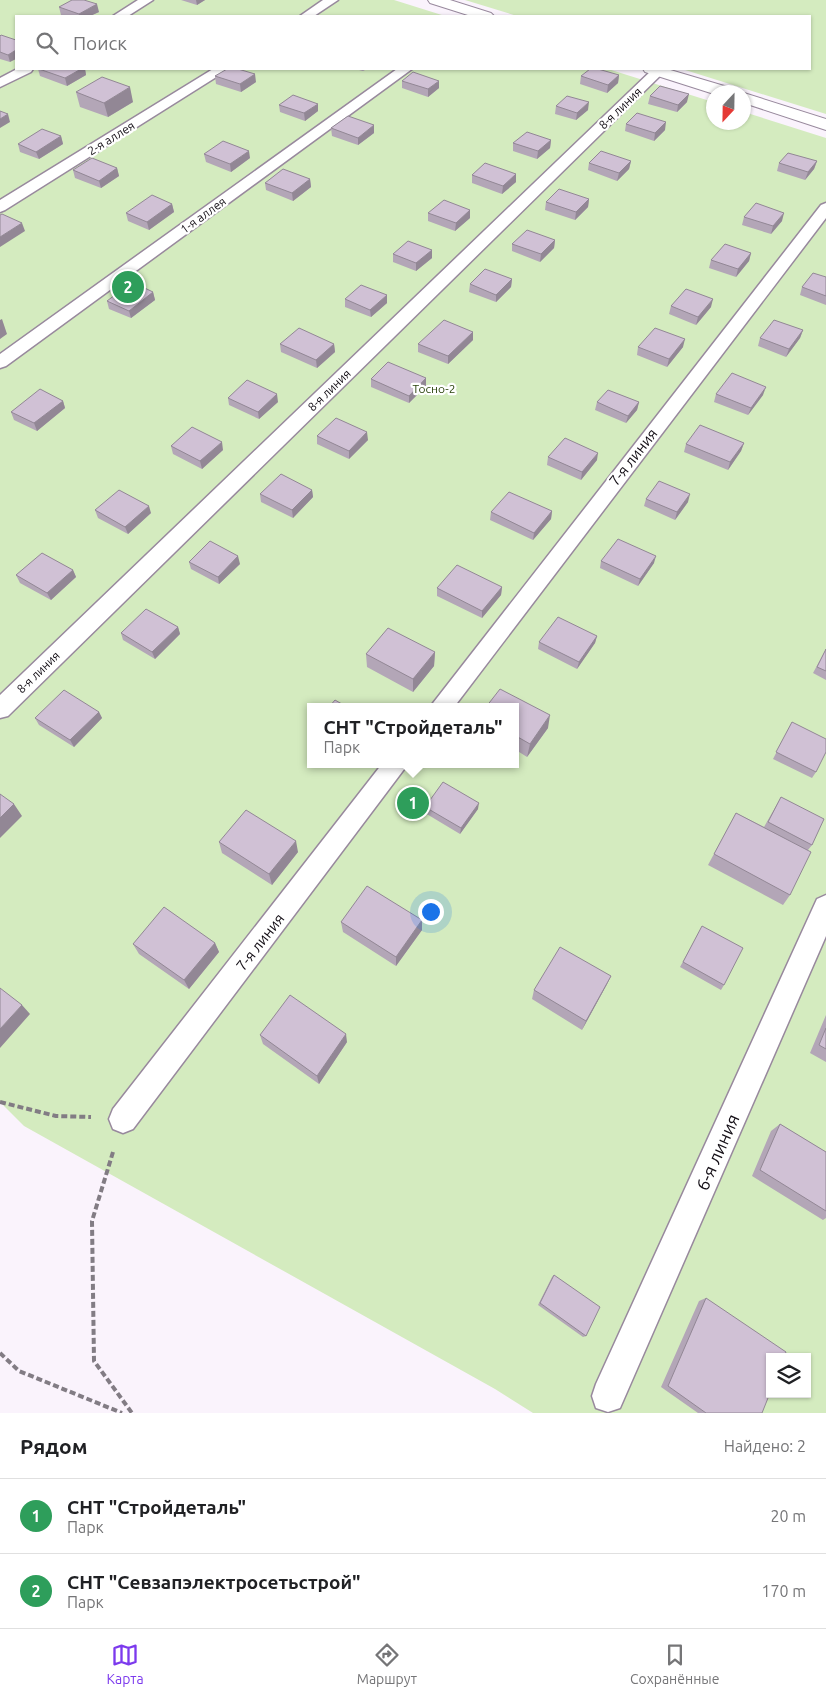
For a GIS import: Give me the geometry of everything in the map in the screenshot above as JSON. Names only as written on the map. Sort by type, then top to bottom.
[{"type":"street","points":[[435,0],[478,15]]},
{"type":"street","points":[[654,70],[706,86]]},
{"type":"street","points":[[751,100],[826,124]]},
{"type":"lane","points":[[121,15],[147,0]]},
{"type":"lane","points":[[308,15],[332,0]]},
{"type":"lane","points":[[0,83],[24,70]]},
{"type":"lane","name":"2-я аллея","points":[[0,207],[220,70]]},
{"type":"lane","name":"1-я аллея","points":[[0,362],[404,70]]},
{"type":"lane","name":"8-я линия","points":[[0,709],[654,70]]},
{"type":"lane","name":"7-я линия","points":[[444,703],[826,208]]},
{"type":"lane","name":"7-я линия","points":[[123,1119],[393,768]]},
{"type":"lane","name":"6-я линия","points":[[608,1396],[826,908]]},
{"type":"path","points":[[0,1102],[56,1116],[123,1119],[92,1221],[94,1362],[132,1413]]},
{"type":"path","points":[[0,1353],[19,1371],[122,1413]]},
{"type":"green space","name":"Тосно-2","points":[[0,0],[394,0],[442,15],[15,15],[15,70],[611,70],[706,100],[706,130],[751,130],[751,114],[826,138],[826,1413],[533,1413],[495,1389],[24,1126],[0,1102]]},
{"type":"green space","points":[[465,0],[826,0],[826,114],[751,91],[751,85],[733,85],[685,70],[811,70],[811,15],[514,15]]},
{"type":"building","points":[[72,0],[84,0],[97,4],[79,14],[59,7]]},
{"type":"building","points":[[0,36],[15,40],[15,51],[8,55],[0,52]]},
{"type":"building","points":[[42,70],[79,70],[65,78]]},
{"type":"building","points":[[225,70],[241,70],[255,74],[240,84],[215,76]]},
{"type":"building","points":[[589,70],[602,70],[619,75],[608,85],[581,76]]},
{"type":"building","points":[[413,72],[439,81],[428,89],[402,81]]},
{"type":"building","points":[[102,77],[130,87],[104,103],[76,92]]},
{"type":"building","points":[[660,86],[689,94],[678,105],[650,96]]},
{"type":"building","points":[[293,95],[318,104],[304,113],[279,105]]},
{"type":"building","points":[[567,96],[589,102],[577,113],[556,106]]},
{"type":"building","points":[[0,111],[8,114],[0,119]]},
{"type":"building","points":[[637,113],[666,122],[655,133],[626,124]]},
{"type":"building","points":[[348,116],[374,125],[358,138],[331,128]]},
{"type":"building","points":[[42,129],[61,136],[36,152],[18,144]]},
{"type":"building","points":[[527,132],[551,140],[538,151],[513,143]]},
{"type":"building","points":[[223,141],[249,151],[230,164],[204,154]]},
{"type":"building","points":[[601,151],[631,161],[619,173],[589,163]]},
{"type":"building","points":[[788,153],[817,161],[808,172],[779,163]]},
{"type":"building","points":[[92,158],[117,168],[99,181],[73,170]]},
{"type":"building","points":[[485,163],[516,174],[503,186],[472,175]]},
{"type":"building","points":[[283,169],[310,179],[292,193],[265,183]]},
{"type":"building","points":[[559,189],[589,199],[576,212],[546,202]]},
{"type":"building","points":[[152,195],[172,204],[147,222],[126,213]]},
{"type":"building","points":[[444,200],[470,210],[456,223],[428,213]]},
{"type":"building","points":[[756,203],[784,213],[773,226],[744,217]]},
{"type":"building","points":[[2,214],[22,223],[0,237],[0,215]]},
{"type":"building","points":[[527,230],[555,240],[541,254],[512,244]]},
{"type":"building","points":[[408,241],[432,250],[416,263],[393,254]]},
{"type":"building","points":[[725,244],[751,253],[738,269],[711,260]]},
{"type":"building","points":[[485,269],[512,279],[496,295],[470,284]]},
{"type":"building","points":[[813,273],[826,277],[826,296],[802,287]]},
{"type":"building","points":[[132,282],[153,292],[129,311],[107,301]]},
{"type":"building","points":[[361,285],[387,295],[370,310],[345,299]]},
{"type":"building","points":[[686,289],[713,299],[698,317],[671,306]]},
{"type":"building","points":[[444,320],[473,332],[448,356],[418,344]]},
{"type":"building","points":[[774,320],[803,330],[789,349],[760,338]]},
{"type":"building","points":[[299,328],[334,344],[316,360],[280,344]]},
{"type":"building","points":[[655,328],[685,339],[669,359],[638,347]]},
{"type":"building","points":[[388,362],[426,378],[409,396],[371,379]]},
{"type":"building","points":[[732,373],[766,387],[751,408],[716,394]]},
{"type":"building","points":[[247,380],[277,394],[258,412],[228,398]]},
{"type":"building","points":[[40,389],[63,401],[34,423],[11,412]]},
{"type":"building","points":[[608,390],[639,402],[628,416],[597,402]]},
{"type":"building","points":[[336,418],[367,432],[349,451],[317,436]]},
{"type":"building","points":[[700,425],[744,443],[730,462],[686,444]]},
{"type":"building","points":[[192,427],[222,442],[200,461],[171,446]]},
{"type":"building","points":[[565,438],[598,453],[582,472],[548,457]]},
{"type":"building","points":[[281,474],[312,490],[292,510],[260,494]]},
{"type":"building","points":[[659,481],[690,494],[677,512],[646,499]]},
{"type":"building","points":[[119,490],[149,506],[125,527],[95,510]]},
{"type":"building","points":[[509,492],[552,511],[534,533],[491,512]]},
{"type":"building","points":[[618,539],[656,556],[640,579],[601,561]]},
{"type":"building","points":[[210,541],[238,556],[218,577],[189,562]]},
{"type":"building","points":[[42,553],[73,570],[47,593],[16,575]]},
{"type":"building","points":[[457,565],[502,587],[482,611],[437,588]]},
{"type":"building","points":[[146,609],[178,627],[152,652],[121,633]]},
{"type":"building","points":[[558,617],[597,636],[579,662],[539,642]]},
{"type":"building","points":[[388,628],[435,652],[413,679],[366,654]]},
{"type":"building","points":[[826,649],[826,671],[817,667]]},
{"type":"building","points":[[500,689],[550,715],[530,744],[519,738],[519,703],[489,703]]},
{"type":"building","points":[[64,690],[99,712],[70,740],[35,718]]},
{"type":"building","points":[[792,722],[826,739],[826,752],[816,772],[776,752]]},
{"type":"building","points":[[443,782],[479,803],[461,828],[425,807]]},
{"type":"building","points":[[0,794],[14,804],[0,818]]},
{"type":"building","points":[[781,797],[824,819],[812,845],[768,822]]},
{"type":"building","points":[[246,810],[296,841],[269,874],[219,842]]},
{"type":"building","points":[[736,813],[811,852],[790,895],[714,854]]},
{"type":"building","points":[[367,886],[422,920],[396,957],[341,922]]},
{"type":"building","points":[[164,907],[215,943],[184,980],[133,944]]},
{"type":"building","points":[[702,926],[743,948],[724,985],[683,962]]},
{"type":"building","points":[[560,947],[611,976],[586,1021],[534,990]]},
{"type":"building","points":[[0,988],[22,1005],[0,1029]]},
{"type":"building","points":[[290,995],[346,1034],[317,1076],[260,1035]]},
{"type":"building","points":[[826,1028],[826,1049],[819,1045]]},
{"type":"building","points":[[780,1124],[826,1152],[826,1211],[760,1170]]},
{"type":"building","points":[[554,1275],[600,1307],[586,1336],[540,1303]]},
{"type":"building","points":[[706,1298],[786,1352],[766,1353],[766,1398],[768,1398],[762,1413],[706,1413],[668,1386]]},
{"type":"place","name":"СНТ \"Севзапэлектросетьстрой\"","points":[[128,287]]},
{"type":"place","name":"СНТ \"Стройдеталь\"","points":[[413,803]]}]
